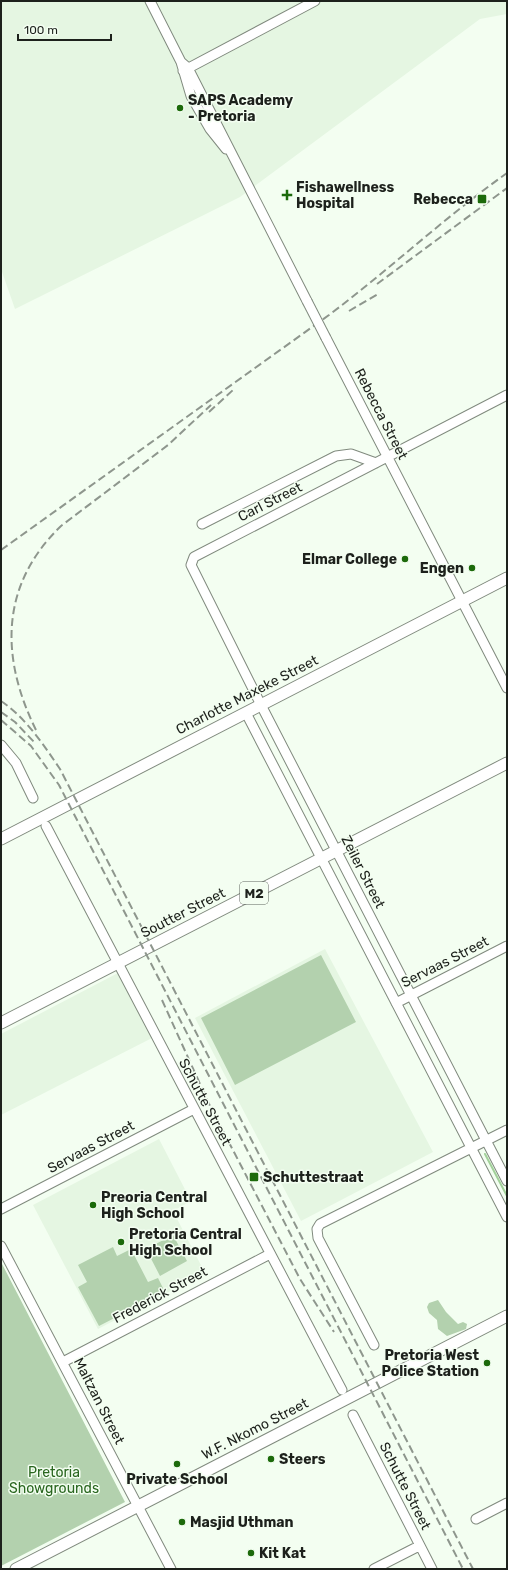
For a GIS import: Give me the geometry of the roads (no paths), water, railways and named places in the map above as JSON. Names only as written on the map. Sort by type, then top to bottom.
[{"type":"main road","name":"Charlotte Maxeke Street","points":[[1,839],[507,578]]},
{"type":"main road","name":"Soutter Street","points":[[1,1023],[507,763]]},
{"type":"main road","name":"W.F. Nkomo Street","points":[[16,1569],[507,1316]]},
{"type":"street","name":"Rebecca Street","points":[[150,1],[184,67],[218,124],[230,153],[507,688]]},
{"type":"street","points":[[184,67],[315,1]]},
{"type":"street","name":"Carl Street","points":[[194,575],[191,565],[194,557],[507,395]]},
{"type":"street","name":"Carl Street","points":[[202,524],[336,456],[351,454],[376,462]]},
{"type":"street","name":"Zeiler Street","points":[[194,575],[507,1181]]},
{"type":"street","points":[[246,713],[507,1217]]},
{"type":"street","points":[[1,745],[14,759],[33,798]]},
{"type":"street","name":"Schutte Street","points":[[46,826],[117,964],[342,1390]]},
{"type":"street","name":"Servaas Street","points":[[396,1003],[507,946]]},
{"type":"street","name":"Servaas Street","points":[[1,1210],[194,1109]]},
{"type":"street","points":[[374,1345],[318,1238],[317,1229],[320,1224],[507,1130]]},
{"type":"street","name":"Maltzan Street","points":[[1,1246],[171,1569]]},
{"type":"street","name":"Frederick Street","points":[[63,1362],[270,1254]]},
{"type":"street","name":"Schutte Street","points":[[353,1415],[432,1569]]},
{"type":"street","points":[[476,1519],[507,1502]]},
{"type":"street","points":[[374,1569],[419,1546]]},
{"type":"waterway","points":[[485,1154],[507,1196]]},
{"type":"railway","points":[[1,550],[329,315],[462,207],[507,173]]},
{"type":"railway","points":[[377,284],[507,188]]},
{"type":"railway","points":[[349,311],[378,294]]},
{"type":"railway","points":[[209,412],[233,390]]},
{"type":"railway","points":[[36,730],[24,703],[16,676],[12,649],[12,623],[17,597],[26,572],[41,549],[61,526],[168,445],[211,405]]},
{"type":"railway","points":[[1,701],[26,723],[60,769],[473,1569]]},
{"type":"railway","points":[[1,712],[15,722],[35,743]]},
{"type":"railway","points":[[1,720],[31,746],[59,785],[463,1569]]},
{"type":"railway","points":[[162,1000],[210,1106],[300,1279],[334,1332]]},
{"type":"place","name":"SAPS Academy - Pretoria","points":[[180,108]]},
{"type":"place","name":"Fishawellness Hospital","points":[[287,195]]},
{"type":"place","name":"Rebecca","points":[[482,199]]},
{"type":"place","name":"Elmar College","points":[[405,559]]},
{"type":"place","name":"Engen","points":[[472,568]]},
{"type":"place","name":"Schuttestraat","points":[[254,1177]]},
{"type":"place","name":"Preoria Central High School","points":[[93,1205]]},
{"type":"place","name":"Pretoria Central High School","points":[[121,1242]]},
{"type":"place","name":"Pretoria West Police Station","points":[[487,1363]]},
{"type":"place","name":"Steers","points":[[271,1459]]},
{"type":"place","name":"Private School","points":[[177,1464]]},
{"type":"place","name":"Masjid Uthman","points":[[182,1522]]},
{"type":"place","name":"Kit Kat","points":[[251,1553]]},
{"type":"park label","name":"Pretoria Showgrounds","points":[[54,1480]]}]
